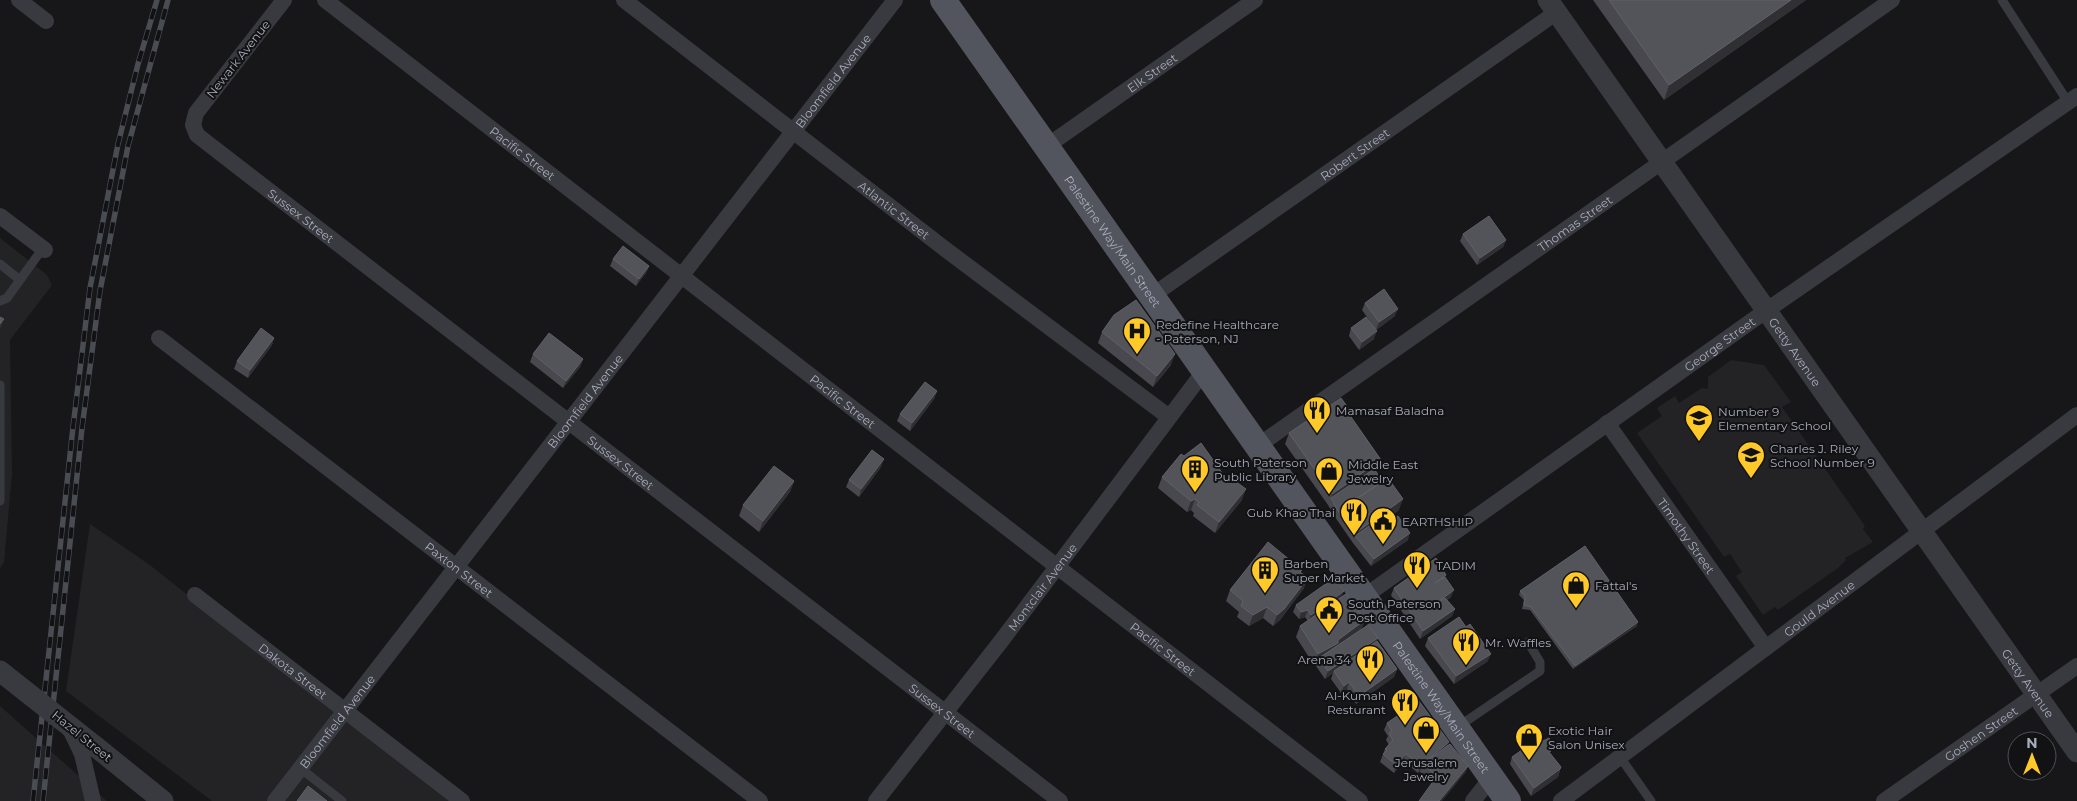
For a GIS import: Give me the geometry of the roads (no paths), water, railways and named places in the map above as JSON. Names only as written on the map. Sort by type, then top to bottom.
[{"type":"main road","name":"Palestine Way/Main Street","points":[[943,0],[1259,445],[1508,801]]},
{"type":"street","points":[[19,0],[46,21]]},
{"type":"street","name":"Newark Avenue","points":[[194,119],[196,113],[284,0]]},
{"type":"street","name":"Pacific Street","points":[[325,0],[1360,801]]},
{"type":"street","name":"Atlantic Street","points":[[624,0],[945,249],[1169,417]]},
{"type":"street","name":"Bloomfield Avenue","points":[[275,801],[895,0]]},
{"type":"street","name":"Elk Street","points":[[1047,146],[1255,0]]},
{"type":"street","name":"Thomas Street","points":[[1259,445],[1892,0]]},
{"type":"street","name":"Getty Avenue","points":[[1553,6],[2077,752]]},
{"type":"street","name":"Robert Street","points":[[1153,295],[1553,6]]},
{"type":"street","name":"George Street","points":[[1364,596],[1767,310],[2072,99]]},
{"type":"street","name":"Sussex Street","points":[[194,119],[194,130],[197,135],[1060,801]]},
{"type":"street","points":[[0,216],[44,249]]},
{"type":"street","name":"Paxton Street","points":[[159,338],[760,801]]},
{"type":"street","name":"Montclair Avenue","points":[[876,801],[1057,567],[1205,370]]},
{"type":"street","name":"Gould Avenue","points":[[1561,801],[2077,415]]},
{"type":"street","name":"Timothy Street","points":[[1607,423],[1766,648]]},
{"type":"street","name":"Dakota Street","points":[[195,595],[462,801]]},
{"type":"street","name":"Goshen Street","points":[[1884,801],[2077,666]]},
{"type":"street","name":"Hazel Street","points":[[0,671],[67,725],[90,755],[159,800]]},
{"type":"street","points":[[90,755],[93,801]]},
{"type":"street","points":[[1473,801],[1492,777]]},
{"type":"lane","points":[[2002,0],[2072,99]]},
{"type":"lane","points":[[0,300],[7,298],[44,249]]},
{"type":"lane","points":[[0,264],[20,280]]},
{"type":"lane","points":[[0,385],[0,501]]},
{"type":"lane","points":[[1457,727],[1540,671],[1540,662],[1528,642]]},
{"type":"lane","points":[[1620,757],[1650,801]]},
{"type":"lane","points":[[300,768],[342,801]]},
{"type":"railway","points":[[33,801],[73,427],[90,288],[118,144],[138,64],[157,0]]},
{"type":"railway","points":[[43,801],[82,428],[100,291],[128,146],[168,0]]},
{"type":"place","name":"Redefine Healthcare - Paterson, NJ","points":[[1137,355]]},
{"type":"place","name":"Mamasaf Baladna","points":[[1317,434]]},
{"type":"place","name":"Number 9 Elementary School","points":[[1699,442]]},
{"type":"place","name":"Charles J. Riley School Number 9","points":[[1751,479]]},
{"type":"place","name":"South Paterson Public Library","points":[[1195,493]]},
{"type":"place","name":"Middle East Jewelry","points":[[1329,495]]},
{"type":"place","name":"Gub Khao Thai","points":[[1354,536]]},
{"type":"place","name":"EARTHSHIP","points":[[1383,545]]},
{"type":"place","name":"TADIM","points":[[1417,589]]},
{"type":"place","name":"Barben Super Market","points":[[1265,594]]},
{"type":"place","name":"Fattal's","points":[[1576,609]]},
{"type":"place","name":"South Paterson Post Office","points":[[1329,634]]},
{"type":"place","name":"Mr. Waffles","points":[[1466,666]]},
{"type":"place","name":"Arena 34","points":[[1370,683]]},
{"type":"place","name":"Al-Kumah Resturant","points":[[1405,726]]},
{"type":"place","name":"Jerusalem Jewelry","points":[[1426,754]]},
{"type":"place","name":"Exotic Hair Salon Unisex","points":[[1529,761]]}]
